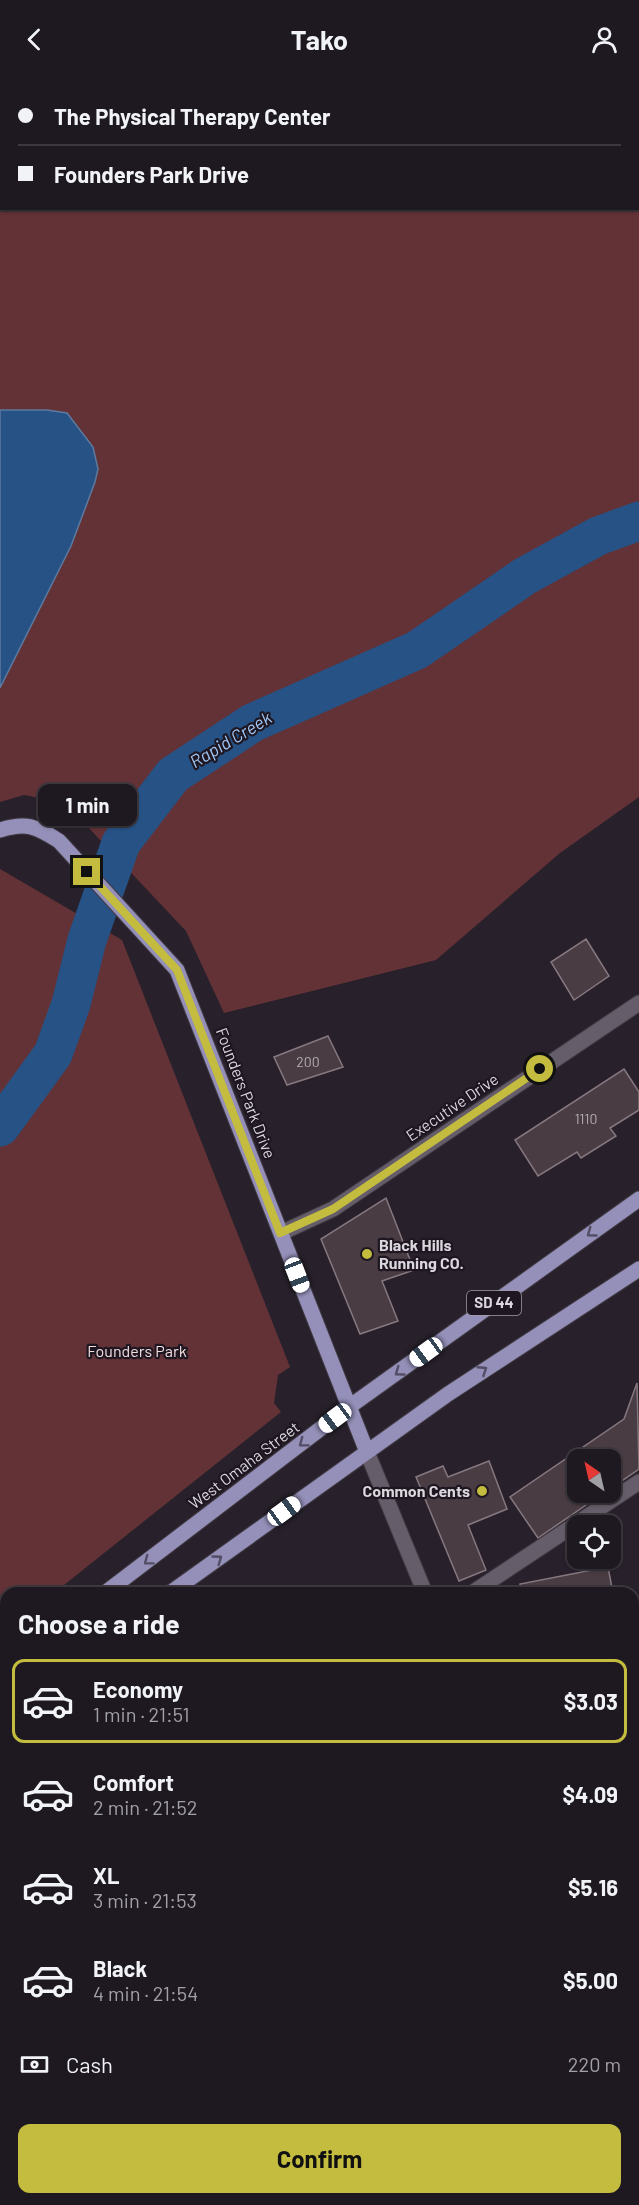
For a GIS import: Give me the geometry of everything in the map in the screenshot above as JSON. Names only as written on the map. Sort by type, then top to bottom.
[{"type":"main road","name":"Founders Park Drive","points":[[0,830],[15,825],[37,827],[59,841],[177,970],[366,1452]]},
{"type":"main road","name":"West Omaha Street","points":[[113,1587],[349,1407],[639,1199]]},
{"type":"main road","points":[[178,1587],[448,1394],[639,1269]]},
{"type":"street","name":"Executive Drive","points":[[280,1233],[333,1209],[639,1003]]},
{"type":"street","points":[[366,1452],[422,1587]]},
{"type":"street","points":[[481,1587],[639,1482]]},
{"type":"green space","points":[[0,210],[639,210],[639,797],[560,853],[436,960],[224,1013],[186,931],[62,802],[24,795],[0,802]]},
{"type":"green space","name":"Founders Park","points":[[0,869],[122,940],[290,1367],[278,1375],[274,1403],[281,1412],[62,1587],[0,1587]]},
{"type":"water","points":[[0,410],[47,410],[67,413],[93,447],[98,469],[71,546],[0,688]]},
{"type":"building","points":[[586,939],[609,976],[574,1000],[551,962]]},
{"type":"building","points":[[328,1036],[343,1067],[287,1085],[274,1057]]},
{"type":"building","points":[[624,1069],[639,1092],[639,1110],[610,1128],[616,1136],[581,1158],[577,1152],[538,1176],[515,1140]]},
{"type":"building","name":"Black Hills Running CO.","points":[[386,1198],[414,1270],[382,1281],[398,1321],[360,1334],[321,1239]]},
{"type":"building","points":[[637,1383],[639,1469],[621,1481],[621,1449],[580,1449],[624,1419]]},
{"type":"building","points":[[567,1458],[567,1503],[589,1503],[572,1515],[567,1515],[567,1518],[538,1538],[510,1497]]},
{"type":"building","points":[[489,1461],[507,1509],[468,1525],[486,1570],[459,1581],[416,1477],[443,1466],[448,1477]]},
{"type":"building","points":[[608,1569],[612,1587],[520,1587],[520,1584]]},
{"type":"waterway","name":"Rapid Creek","points":[[0,1127],[53,1054],[71,1004],[87,940],[121,843],[173,775],[252,723],[417,650],[525,576],[598,536],[639,521]]},
{"type":"place","name":"Black Hills Running CO.","points":[[367,1254]]},
{"type":"place","name":"Common Cents","points":[[482,1491]]},
{"type":"route","points":[[87,872],[177,970],[280,1233],[333,1209],[540,1069]]}]
